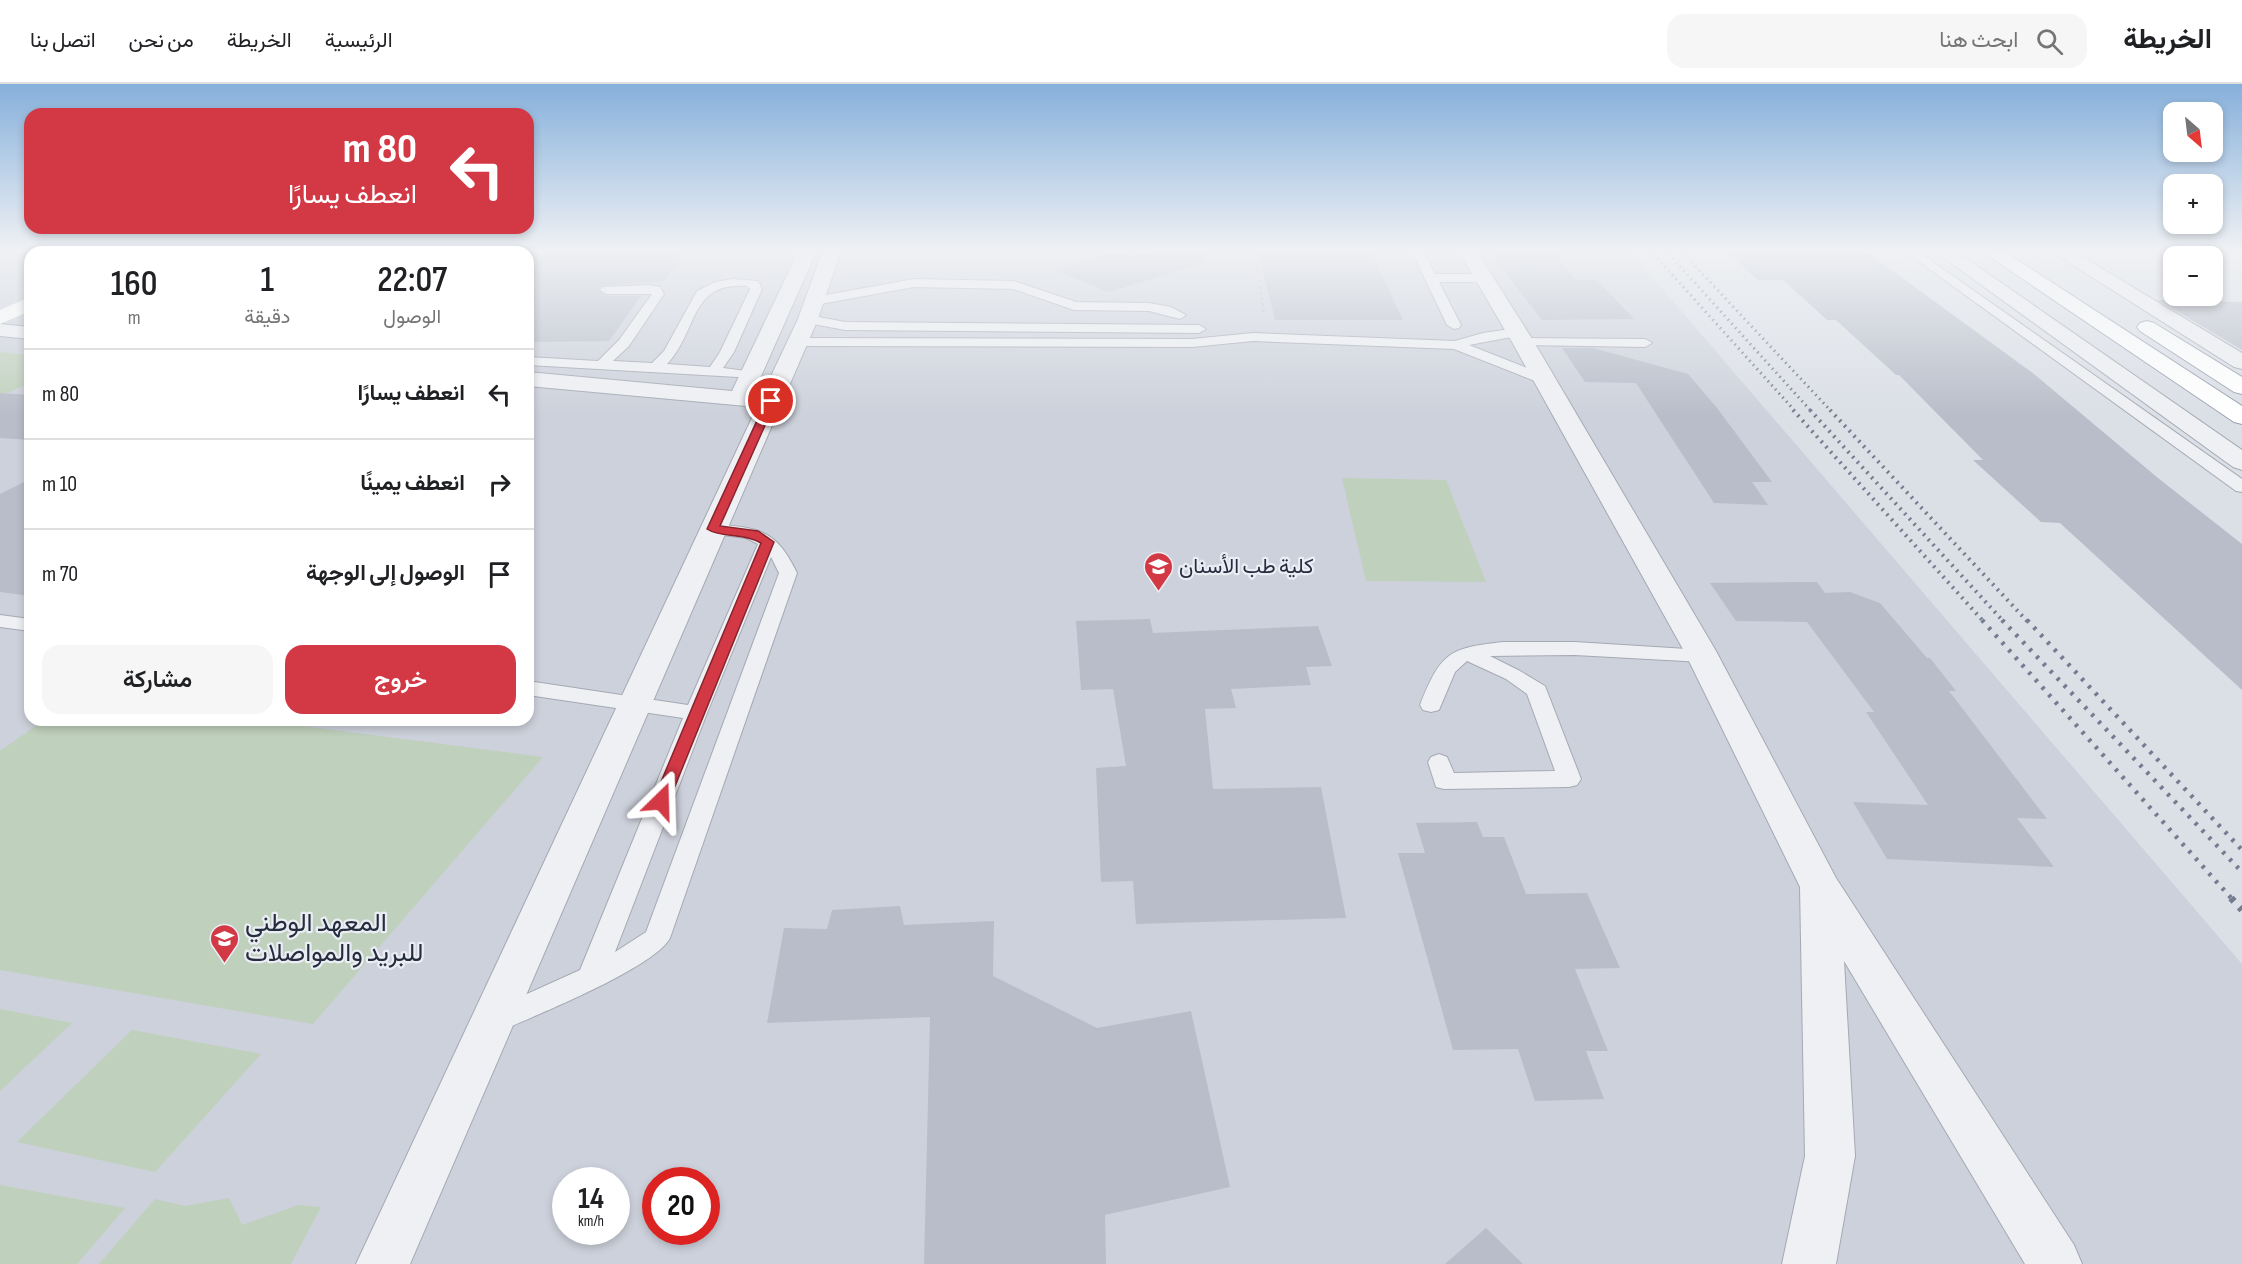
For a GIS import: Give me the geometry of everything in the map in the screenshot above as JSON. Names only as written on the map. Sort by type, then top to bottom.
[{"type":"main road","points":[[0,318],[21,305]]},
{"type":"main road","points":[[2072,305],[2242,417]]},
{"type":"main road","points":[[2123,305],[2242,387]]},
{"type":"street","points":[[383,1264],[713,529],[754,391],[787,305]]},
{"type":"street","points":[[754,391],[806,321],[812,305]]},
{"type":"street","points":[[1501,305],[1703,656],[1820,886],[2055,1264]]},
{"type":"street","points":[[2020,305],[2242,462]]},
{"type":"street","points":[[2139,305],[2242,362]]},
{"type":"street","points":[[0,330],[24,332]]},
{"type":"street","points":[[534,379],[754,391]]},
{"type":"street","points":[[1809,1264],[1830,1156],[1820,886]]},
{"type":"lane","points":[[600,366],[624,343],[650,305]]},
{"type":"lane","points":[[655,368],[670,353],[695,305]]},
{"type":"lane","points":[[714,371],[727,352],[749,305]]},
{"type":"lane","points":[[806,321],[851,305]]},
{"type":"lane","points":[[1071,305],[1104,308],[1149,307],[1180,315]]},
{"type":"lane","points":[[1445,305],[1454,325]]},
{"type":"lane","points":[[1986,305],[2242,487]]},
{"type":"lane","points":[[806,321],[1192,344],[1260,337]]},
{"type":"lane","points":[[806,321],[845,326],[1211,329],[1260,337],[1456,345],[1484,337],[1645,343]]},
{"type":"lane","points":[[1456,345],[1545,380]]},
{"type":"lane","points":[[534,361],[714,371],[754,391]]},
{"type":"lane","points":[[491,1023],[633,956],[657,938],[788,573],[780,553],[754,533],[713,529]]},
{"type":"lane","points":[[591,977],[696,713],[768,542]]},
{"type":"lane","points":[[0,621],[24,624]]},
{"type":"lane","points":[[1431,705],[1442,677],[1458,657],[1496,648],[1703,656]]},
{"type":"lane","points":[[1439,762],[1444,781],[1569,779],[1537,691],[1513,675],[1470,654]]},
{"type":"lane","points":[[534,689],[696,713]]},
{"type":"path","points":[[1259,305],[1260,337]]},
{"type":"shaded area","points":[[0,305],[24,305],[24,726],[534,726],[534,305],[1676,305],[2242,964],[2242,1264],[0,1264]]},
{"type":"green space","points":[[0,352],[24,354],[24,386],[0,396]]},
{"type":"green space","points":[[1342,478],[1446,480],[1486,582],[1366,581]]},
{"type":"green space","points":[[35,726],[303,726],[543,757],[313,1024],[0,970],[0,751]]},
{"type":"green space","points":[[0,1009],[72,1023],[0,1091]]},
{"type":"green space","points":[[132,1030],[261,1054],[155,1172],[17,1142]]},
{"type":"green space","points":[[0,1185],[125,1208],[77,1264],[0,1264]]},
{"type":"green space","points":[[229,1198],[242,1225],[298,1205],[321,1207],[291,1264],[99,1264],[155,1199],[185,1206]]},
{"type":"building","points":[[534,305],[635,305],[609,341],[534,342]]},
{"type":"building","points":[[1271,305],[1396,305],[1403,320],[1275,320]]},
{"type":"building","points":[[1530,305],[1621,305],[1634,319],[1542,320]]},
{"type":"building","points":[[1811,305],[1939,305],[2034,374],[2158,478],[2242,544],[2242,690],[2060,523],[2041,522],[1973,460],[1983,460],[1899,375],[1896,375],[1836,320],[1827,320]]},
{"type":"building","points":[[2242,305],[2242,350],[2168,306],[2223,306]]},
{"type":"building","points":[[1562,348],[1593,348],[1688,374],[1717,408],[1772,482],[1752,482],[1768,505],[1714,503],[1636,383],[1585,382]]},
{"type":"building","points":[[0,393],[24,395],[24,440],[0,438]]},
{"type":"building","points":[[24,482],[24,595],[0,592],[0,494]]},
{"type":"building","points":[[1817,582],[1825,593],[1850,592],[1880,603],[1927,658],[1930,658],[1956,691],[1949,691],[2047,819],[2017,818],[2054,867],[1887,859],[1853,802],[1928,805],[1866,712],[1874,712],[1807,622],[1736,621],[1710,583]]},
{"type":"building","points":[[1150,619],[1153,633],[1318,626],[1332,666],[1306,667],[1311,685],[1231,689],[1236,708],[1205,709],[1213,789],[1321,787],[1346,918],[1136,924],[1133,881],[1101,882],[1096,768],[1126,766],[1113,689],[1081,690],[1076,621]]},
{"type":"building","points":[[1477,822],[1483,837],[1504,837],[1526,894],[1587,893],[1620,968],[1575,969],[1608,1051],[1586,1051],[1604,1099],[1535,1101],[1518,1049],[1453,1050],[1398,853],[1425,853],[1416,823]]},
{"type":"building","points":[[900,906],[904,925],[994,921],[993,976],[1097,1028],[1191,1011],[1230,1187],[1105,1215],[1106,1264],[924,1264],[930,1017],[767,1023],[784,928],[827,929],[832,910]]},
{"type":"building","points":[[1486,1228],[1523,1264],[1445,1264]]},
{"type":"railway","points":[[1700,305],[1795,411]]},
{"type":"railway","points":[[1715,305],[1811,411]]},
{"type":"railway","points":[[1732,305],[1831,411]]},
{"type":"railway","points":[[1793,410],[1984,622]]},
{"type":"railway","points":[[1810,410],[2004,622]]},
{"type":"railway","points":[[1830,410],[2028,622]]},
{"type":"railway","points":[[1982,620],[2232,899]]},
{"type":"railway","points":[[2002,620],[2242,872]]},
{"type":"railway","points":[[2027,620],[2242,850]]},
{"type":"railway","points":[[2231,898],[2242,910]]},
{"type":"place","name":"كلية طب الأسنان","points":[[1158,592]]},
{"type":"place","name":"المعهد الوطني للبريد والمواصلات","points":[[224,964]]},
{"type":"route","points":[[661,801],[768,542],[754,533],[713,529],[771,401]]}]
